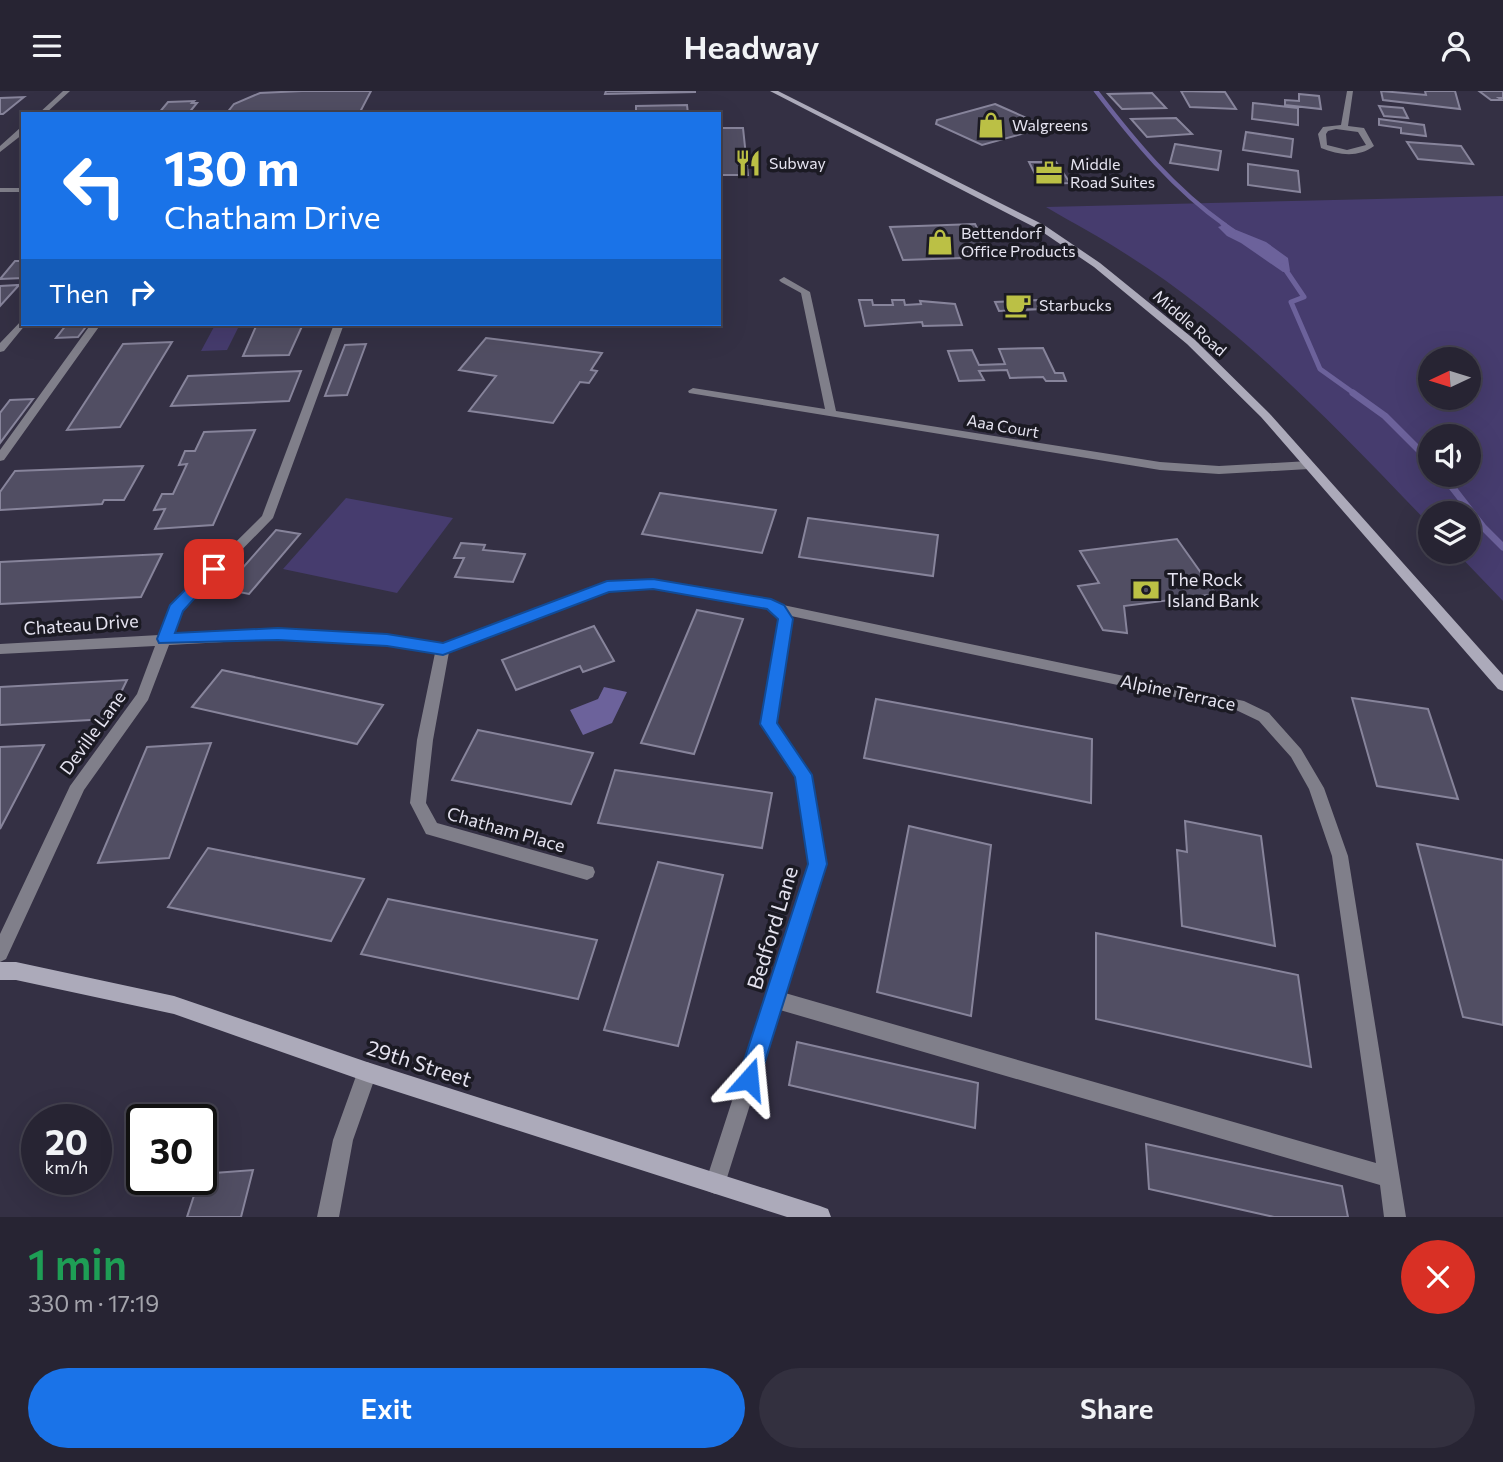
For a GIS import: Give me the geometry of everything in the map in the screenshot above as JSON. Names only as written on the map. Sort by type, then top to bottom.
[{"type":"main road","name":"Middle Road","points":[[773,91],[1041,227],[1097,265],[1191,342],[1265,415],[1503,685]]},
{"type":"main road","name":"29th Street","points":[[0,971],[16,971],[174,1005],[367,1072],[821,1217]]},
{"type":"street","points":[[43,112],[67,91]]},
{"type":"street","points":[[1344,128],[1350,91]]},
{"type":"street","points":[[1344,128],[1361,130],[1370,146],[1362,152],[1354,153],[1324,146],[1322,134],[1326,129],[1344,128]]},
{"type":"street","points":[[0,150],[21,132]]},
{"type":"street","points":[[0,190],[21,190]]},
{"type":"street","points":[[785,280],[805,292],[831,412]]},
{"type":"street","points":[[0,349],[21,323]]},
{"type":"street","points":[[0,458],[95,326]]},
{"type":"street","name":"Deville Lane","points":[[0,953],[78,786],[143,696],[176,609],[267,518],[338,326]]},
{"type":"street","name":"Aaa Court","points":[[694,391],[1160,467],[1219,470],[1308,465]]},
{"type":"street","name":"Alpine Terrace","points":[[443,649],[607,587],[653,584],[771,604],[779,609],[1239,705],[1264,717],[1296,753],[1316,788],[1340,856],[1395,1217]]},
{"type":"street","name":"Bedford Lane","points":[[715,1184],[817,864],[803,775],[768,724],[786,619],[779,609]]},
{"type":"street","name":"Chateau Drive","points":[[0,649],[278,634],[387,640],[443,649]]},
{"type":"street","name":"Chatham Place","points":[[443,649],[425,740],[418,803],[432,829],[587,872]]},
{"type":"street","points":[[775,999],[1389,1177]]},
{"type":"street","points":[[328,1217],[343,1140],[367,1072]]},
{"type":"shaded area","points":[[1503,196],[1503,601],[1467,564],[1481,564],[1481,501],[1418,501],[1418,512],[1324,416],[1249,347],[1170,284],[1046,207]]},
{"type":"shaded area","points":[[1224,225],[1266,242],[1288,258],[1290,271],[1283,272],[1227,236],[1218,227]]},
{"type":"shaded area","points":[[214,326],[239,326],[227,350],[201,351]]},
{"type":"shaded area","points":[[346,498],[453,518],[397,593],[283,569]]},
{"type":"shaded area","points":[[604,687],[627,692],[612,723],[583,735],[570,710],[598,699]]},
{"type":"building","points":[[371,91],[360,112],[228,112],[234,104],[260,93]]},
{"type":"building","points":[[606,91],[695,91],[695,92],[605,94]]},
{"type":"building","points":[[1181,91],[1225,92],[1236,109],[1190,107]]},
{"type":"building","points":[[1381,91],[1426,95],[1425,91],[1455,91],[1460,109],[1383,100]]},
{"type":"building","points":[[1479,91],[1503,91],[1503,98],[1491,100]]},
{"type":"building","points":[[1152,93],[1166,108],[1122,109],[1108,94]]},
{"type":"building","points":[[1299,94],[1319,96],[1321,109],[1285,105],[1285,100],[1299,101]]},
{"type":"building","points":[[24,97],[3,114],[0,114],[0,98]]},
{"type":"building","points":[[168,102],[197,103],[190,112],[160,112]]},
{"type":"building","points":[[1253,103],[1298,108],[1298,125],[1252,119]]},
{"type":"building","name":"Walgreens","points":[[995,104],[1047,127],[982,145],[936,124],[937,120]]},
{"type":"building","points":[[687,105],[688,112],[636,112],[636,106]]},
{"type":"building","points":[[1379,106],[1403,108],[1408,118],[1384,116]]},
{"type":"building","points":[[1176,118],[1192,134],[1147,137],[1131,119]]},
{"type":"building","points":[[1379,119],[1424,125],[1426,136],[1401,133],[1401,128],[1379,125]]},
{"type":"building","points":[[721,128],[743,128],[748,175],[721,175]]},
{"type":"building","points":[[1246,132],[1293,139],[1291,157],[1243,150]]},
{"type":"building","points":[[1407,142],[1461,146],[1473,164],[1418,159]]},
{"type":"building","points":[[1175,144],[1221,151],[1218,170],[1170,163]]},
{"type":"building","name":"Middle Road Suites","points":[[1029,162],[1056,162],[1070,183],[1040,184]]},
{"type":"building","points":[[1248,164],[1298,171],[1300,192],[1248,185]]},
{"type":"building","name":"Bettendorf Office Products","points":[[975,224],[992,257],[903,260],[890,227]]},
{"type":"building","points":[[15,261],[21,261],[21,278],[0,279]]},
{"type":"building","points":[[19,285],[0,306],[0,286]]},
{"type":"building","points":[[859,300],[872,300],[873,305],[893,305],[892,300],[904,300],[905,305],[921,304],[920,301],[955,304],[962,325],[923,326],[922,322],[865,326]]},
{"type":"building","name":"Starbucks","points":[[1038,300],[1042,309],[999,311],[995,302]]},
{"type":"building","points":[[65,326],[86,326],[78,337],[56,338]]},
{"type":"building","points":[[256,326],[302,326],[289,355],[243,356]]},
{"type":"building","points":[[486,338],[602,353],[591,370],[597,371],[589,383],[580,382],[553,423],[469,411],[496,376],[459,370]]},
{"type":"building","points":[[172,342],[120,427],[67,430],[123,344]]},
{"type":"building","points":[[366,344],[347,395],[325,396],[345,345]]},
{"type":"building","points":[[1043,348],[1055,373],[1063,373],[1066,381],[1046,381],[1043,377],[1010,378],[1007,370],[979,371],[984,380],[959,381],[948,351],[972,350],[979,365],[1005,364],[999,349]]},
{"type":"building","points":[[301,371],[289,401],[171,406],[188,376]]},
{"type":"building","points":[[33,399],[0,443],[0,413],[10,400]]},
{"type":"building","points":[[255,430],[213,525],[155,529],[165,509],[154,510],[162,494],[173,494],[187,464],[179,465],[185,451],[195,451],[204,432]]},
{"type":"building","points":[[143,466],[124,500],[104,500],[102,504],[0,510],[0,492],[15,471]]},
{"type":"building","points":[[660,493],[776,510],[762,553],[642,534]]},
{"type":"building","points":[[808,518],[938,535],[933,576],[799,557]]},
{"type":"building","points":[[276,530],[300,534],[249,594],[224,589]]},
{"type":"building","name":"The Rock Island Bank","points":[[1177,539],[1216,594],[1124,606],[1127,633],[1103,630],[1078,586],[1099,583],[1080,551]]},
{"type":"building","points":[[461,543],[485,545],[483,550],[525,554],[513,582],[455,577],[464,558],[454,558]]},
{"type":"building","points":[[162,554],[141,597],[0,604],[0,562]]},
{"type":"building","points":[[697,610],[743,619],[694,754],[641,743]]},
{"type":"building","points":[[594,626],[614,661],[583,672],[580,666],[516,690],[502,660]]},
{"type":"building","points":[[222,670],[383,705],[357,744],[192,707]]},
{"type":"building","points":[[127,680],[108,719],[0,725],[0,687]]},
{"type":"building","points":[[1352,698],[1428,709],[1458,799],[1377,786]]},
{"type":"building","points":[[876,699],[1092,739],[1091,803],[864,758]]},
{"type":"building","points":[[478,730],[593,753],[571,804],[452,780]]},
{"type":"building","points":[[211,743],[169,858],[98,863],[147,747]]},
{"type":"building","points":[[44,745],[0,829],[0,747]]},
{"type":"building","points":[[615,770],[772,793],[762,848],[598,823]]},
{"type":"building","points":[[1185,821],[1261,836],[1275,946],[1182,926],[1177,850],[1187,852]]},
{"type":"building","points":[[909,826],[991,845],[971,1016],[877,992]]},
{"type":"building","points":[[1417,844],[1503,860],[1503,1025],[1463,1017]]},
{"type":"building","points":[[208,848],[364,879],[331,941],[168,907]]},
{"type":"building","points":[[658,862],[723,875],[678,1046],[604,1030]]},
{"type":"building","points":[[388,899],[597,940],[578,999],[361,954]]},
{"type":"building","points":[[1096,933],[1298,975],[1311,1067],[1096,1019]]},
{"type":"building","points":[[797,1042],[978,1083],[975,1128],[789,1085]]},
{"type":"building","points":[[1146,1144],[1342,1186],[1348,1217],[1274,1217],[1149,1189]]},
{"type":"building","points":[[253,1170],[241,1217],[187,1217],[194,1195],[217,1195],[217,1173]]},
{"type":"waterway","points":[[1096,91],[1172,180],[1225,225]]},
{"type":"waterway","points":[[1223,224],[1233,231]]},
{"type":"waterway","points":[[1283,266],[1304,297],[1291,302],[1320,369],[1355,394]]},
{"type":"waterway","points":[[1353,393],[1385,416],[1418,449]]},
{"type":"waterway","points":[[1452,487],[1483,527],[1503,547]]},
{"type":"place","name":"Walgreens","points":[[991,125]]},
{"type":"place","name":"Subway","points":[[748,163]]},
{"type":"place","name":"Middle Road Suites","points":[[1049,173]]},
{"type":"place","name":"Bettendorf Office Products","points":[[940,242]]},
{"type":"place","name":"Starbucks","points":[[1018,305]]},
{"type":"place","name":"The Rock Island Bank","points":[[1146,590]]},
{"type":"route","points":[[214,569],[176,609],[165,639],[278,634],[387,640],[443,649],[607,587],[653,584],[771,604],[779,609],[786,619],[768,724],[803,775],[817,864],[749,1079]]}]
